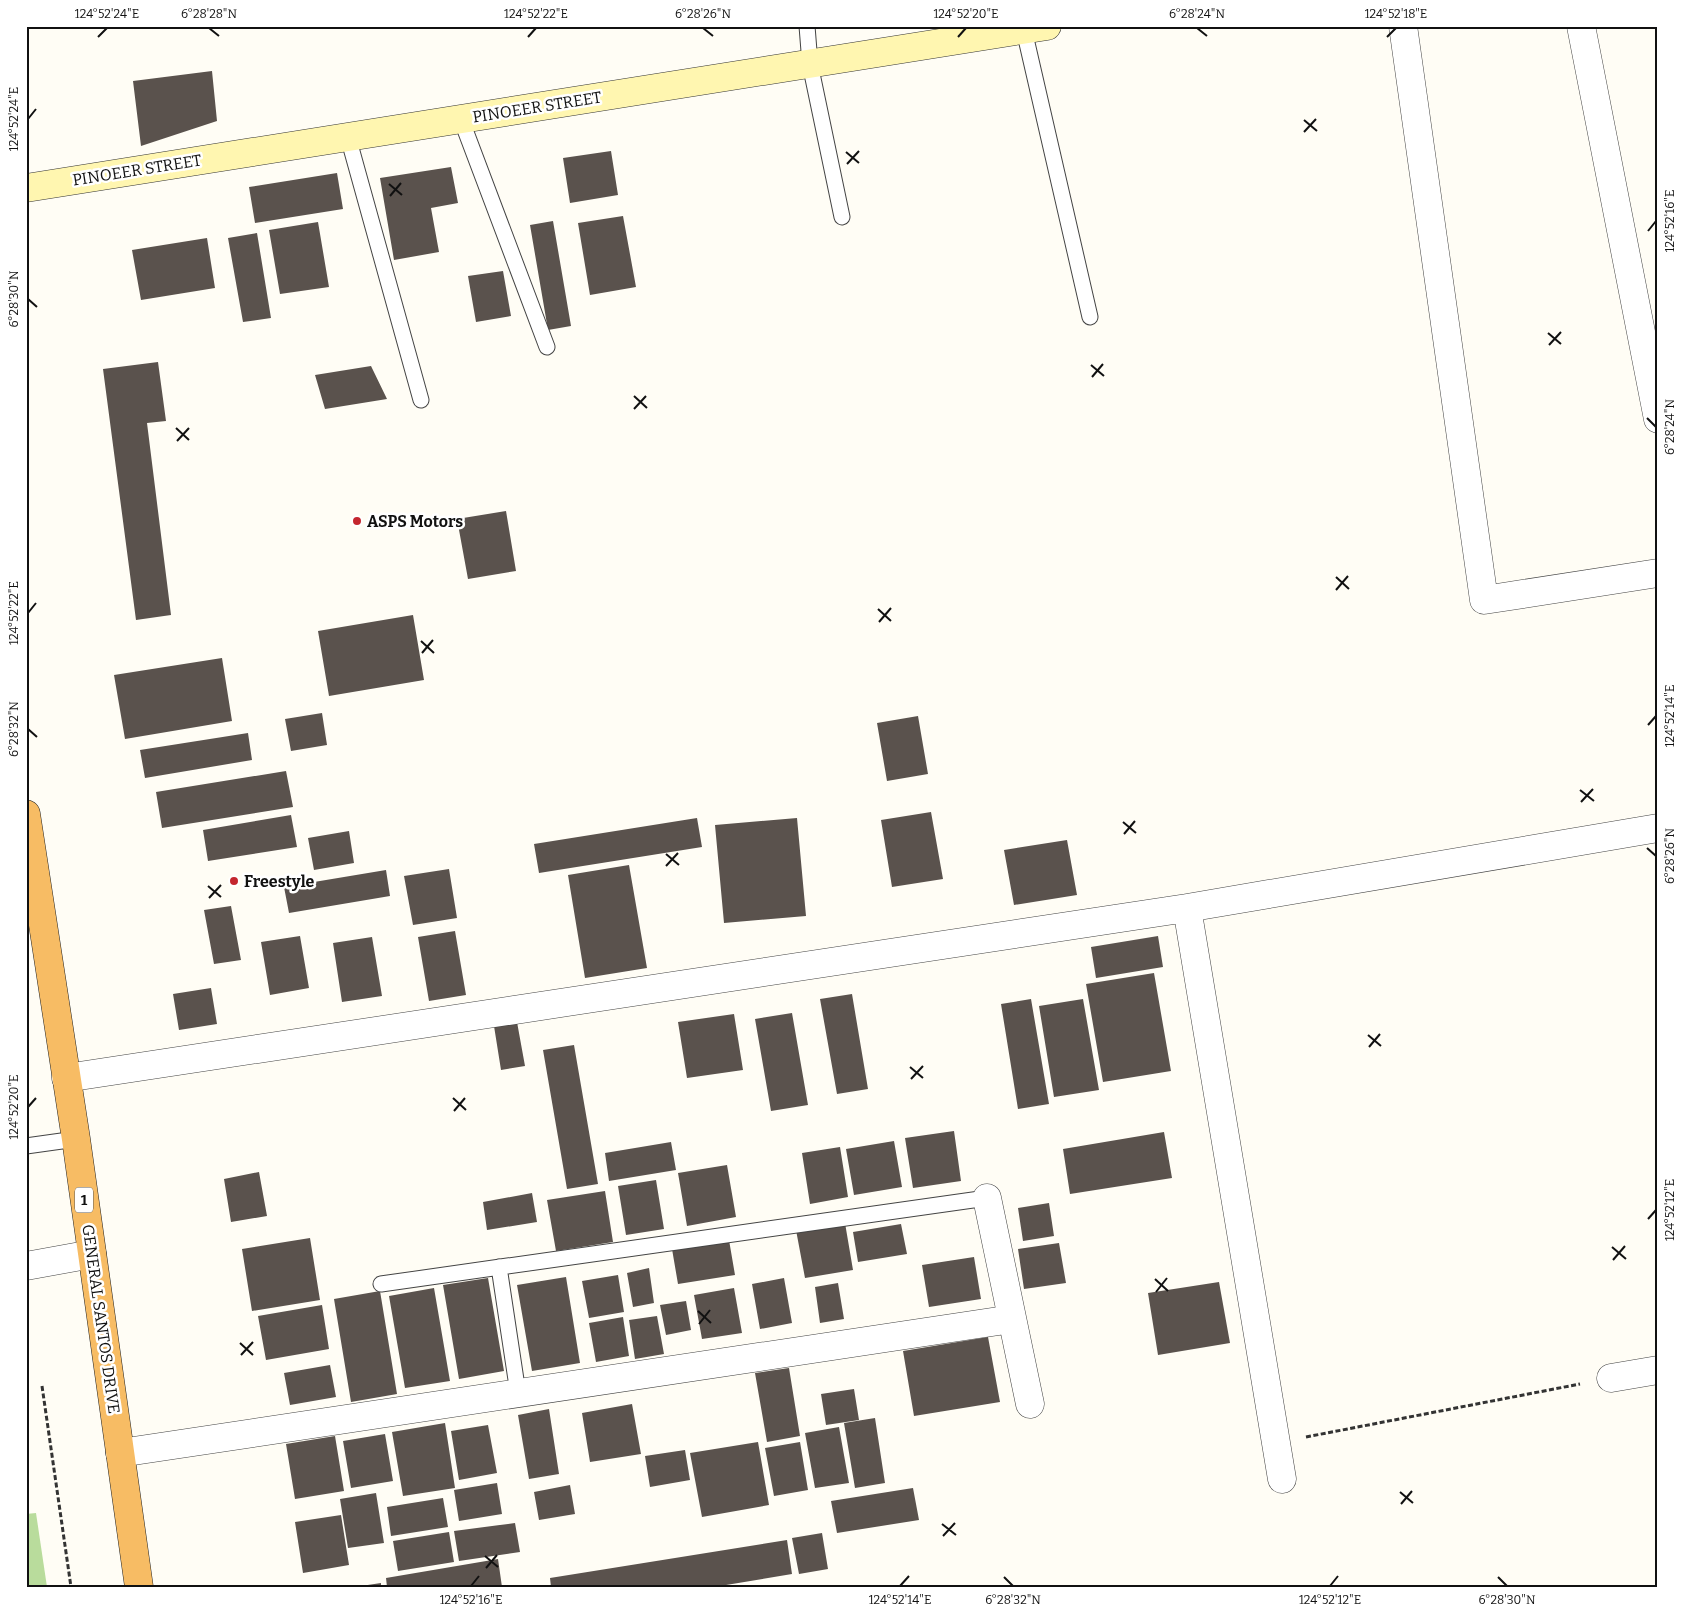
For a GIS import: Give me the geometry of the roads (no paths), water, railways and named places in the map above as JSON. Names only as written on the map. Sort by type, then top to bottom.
[{"type":"highway","name":"GENERAL SANTOS DRIVE","points":[[26,814],[76,1139],[139,1587]]},
{"type":"main road","name":"PINOEER STREET","points":[[26,188],[1036,28]]},
{"type":"street","points":[[1403,26],[1484,600],[1658,573]]},
{"type":"street","points":[[1581,26],[1658,419]]},
{"type":"street","points":[[66,1078],[1187,908],[1658,828]]},
{"type":"street","points":[[1187,908],[1282,1480]]},
{"type":"street","points":[[987,1198],[1030,1404]]},
{"type":"street","points":[[26,1266],[92,1254]]},
{"type":"street","points":[[120,1453],[1012,1319]]},
{"type":"street","points":[[1611,1378],[1658,1370]]},
{"type":"lane","points":[[807,26],[810,64],[842,217]]},
{"type":"lane","points":[[1036,28],[1090,316]]},
{"type":"lane","points":[[461,119],[547,347]]},
{"type":"lane","points":[[348,137],[421,400]]},
{"type":"lane","points":[[26,1146],[76,1139]]},
{"type":"lane","points":[[381,1284],[987,1198]]},
{"type":"lane","points":[[499,1267],[518,1393]]},
{"type":"place","name":"ASPS Motors","points":[[357,521]]},
{"type":"place","name":"Freestyle","points":[[234,881]]}]
